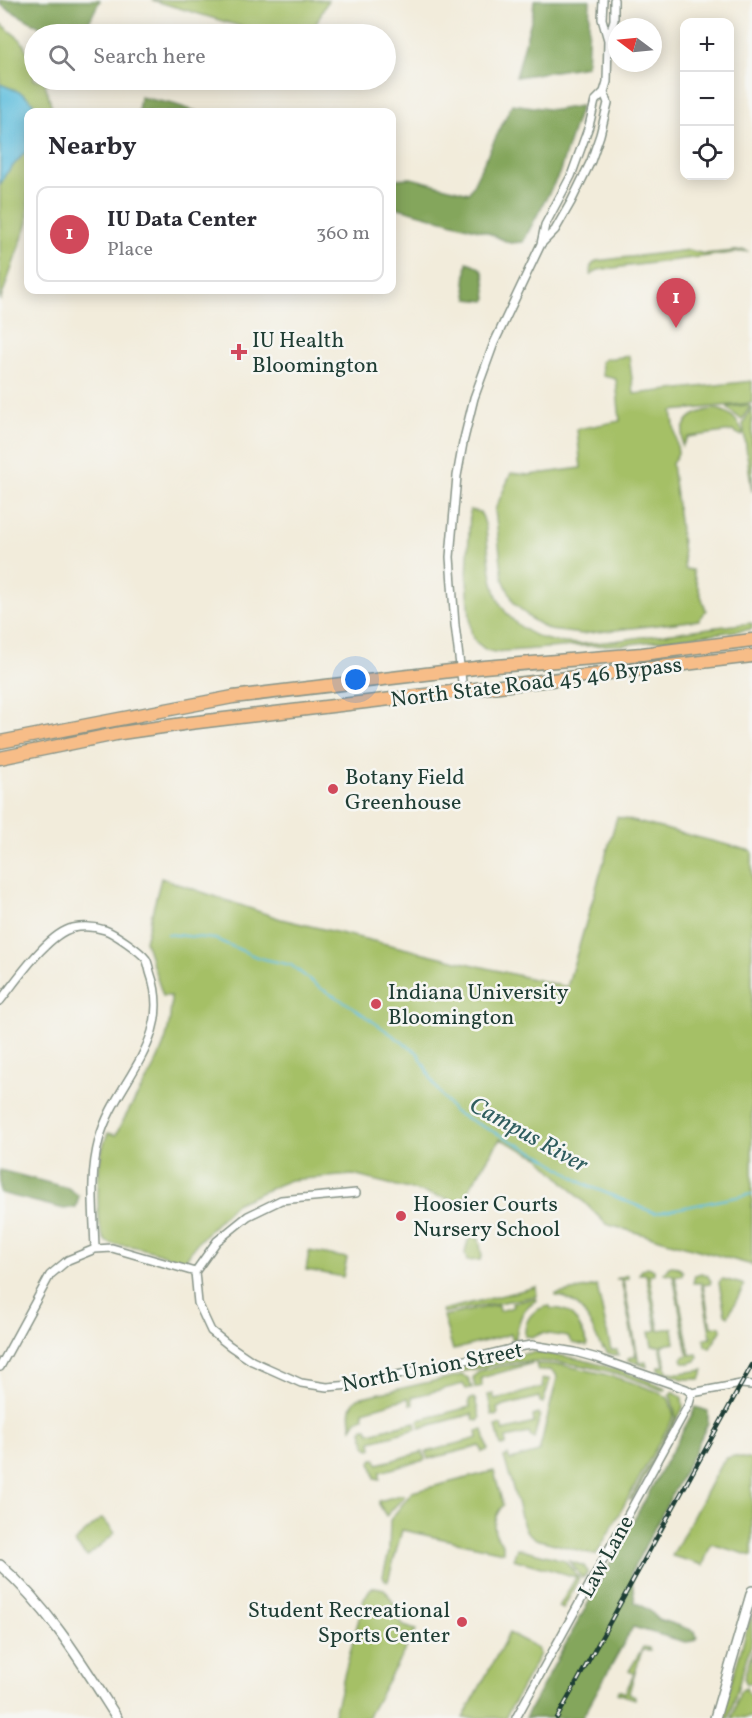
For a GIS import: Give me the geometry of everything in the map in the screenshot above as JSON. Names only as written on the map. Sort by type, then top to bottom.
[{"type":"highway","name":"North State Road 45 46 Bypass","points":[[0,742],[233,697],[460,670],[642,654],[752,640]]},
{"type":"highway","name":"North State Road 45 46 Bypass","points":[[0,758],[173,725],[752,656]]},
{"type":"street","points":[[463,690],[450,557],[463,443],[474,398],[487,362],[541,244],[545,225],[571,176],[589,126],[595,101],[604,93],[607,82],[608,40],[602,19],[603,0]]},
{"type":"street","points":[[614,0],[614,18]]},
{"type":"street","points":[[541,244],[555,230],[591,161],[608,103],[604,93]]},
{"type":"street","points":[[0,1001],[41,950],[56,936],[73,928],[92,927],[107,930],[146,959],[157,1000],[152,1034],[144,1054],[110,1111],[99,1137],[92,1181],[95,1249]]},
{"type":"street","points":[[0,1367],[50,1275],[68,1260],[95,1249],[112,1248],[195,1272],[217,1241],[248,1216],[281,1200],[356,1193]]},
{"type":"street","name":"North Union Street","points":[[195,1272],[198,1303],[211,1331],[252,1362],[301,1383],[327,1386],[351,1385],[532,1345],[597,1358],[692,1393]]},
{"type":"street","points":[[692,1393],[741,1384],[752,1385]]},
{"type":"street","name":"Law Lane","points":[[516,1718],[689,1404],[692,1393]]},
{"type":"street","points":[[0,1565],[21,1583],[55,1624],[117,1718]]},
{"type":"street","points":[[716,1718],[752,1591]]},
{"type":"green space","points":[[0,0],[100,0],[88,24],[35,24],[0,4]]},
{"type":"green space","points":[[152,0],[328,0],[316,24],[232,24]]},
{"type":"green space","points":[[534,0],[590,0],[587,66],[516,77],[533,13]]},
{"type":"green space","points":[[0,23],[21,40],[24,46],[24,90],[47,90],[52,108],[24,108],[24,233],[0,301]]},
{"type":"green space","points":[[140,97],[186,108],[139,108]]},
{"type":"green space","points":[[512,104],[555,110],[581,106],[559,174],[523,242],[510,243],[486,232],[396,207],[396,179],[411,178],[469,193]]},
{"type":"green space","points":[[689,250],[704,254],[747,251],[598,270],[591,275],[591,266],[596,261]]},
{"type":"green space","points":[[467,262],[479,268],[484,275],[487,298],[485,301],[468,299],[465,283]]},
{"type":"green space","points":[[629,356],[634,394],[752,381],[752,403],[672,411],[678,453],[672,464],[685,569],[692,570],[706,610],[699,620],[582,634],[549,630],[531,619],[514,603],[503,579],[495,510],[511,473],[529,475],[581,468],[577,429],[620,421],[616,379],[603,376],[601,362],[605,359]]},
{"type":"green space","points":[[750,406],[742,420],[728,409],[728,407]]},
{"type":"green space","points":[[752,406],[752,492],[743,424]]},
{"type":"green space","points":[[715,409],[725,412],[736,420],[743,433],[742,436],[733,431],[688,437],[682,446],[683,430],[689,419],[699,412]]},
{"type":"green space","points":[[470,510],[480,512],[484,520],[495,592],[501,605],[515,622],[541,638],[583,644],[752,623],[752,629],[622,645],[494,652],[486,650],[476,642],[471,633],[467,579]]},
{"type":"green space","points":[[617,817],[752,851],[752,1265],[606,1224],[539,1157],[500,1139],[461,1202],[353,1175],[290,1180],[235,1204],[196,1244],[184,1262],[144,1249],[107,1242],[100,1227],[98,1201],[103,1147],[108,1133],[116,1135],[149,1075],[166,1038],[169,1022],[171,996],[163,996],[145,941],[161,878],[281,919],[567,987]]},
{"type":"green space","points":[[0,1170],[68,1188],[79,1196],[76,1207],[64,1209],[0,1193]]},
{"type":"green space","points":[[473,1237],[479,1239],[482,1257],[480,1260],[467,1261],[465,1253],[468,1240]]},
{"type":"green space","points":[[309,1251],[347,1258],[343,1277],[306,1270]]},
{"type":"green space","points":[[672,1266],[678,1267],[683,1272],[682,1275],[675,1276],[690,1355],[697,1354],[698,1357],[696,1361],[690,1363],[684,1363],[682,1359],[688,1355],[673,1275],[664,1273]]},
{"type":"green space","points":[[647,1267],[654,1270],[654,1274],[649,1275],[659,1330],[673,1328],[675,1343],[662,1345],[667,1372],[704,1370],[700,1379],[683,1379],[658,1370],[659,1367],[664,1366],[660,1346],[652,1346],[649,1332],[657,1330],[646,1274],[639,1274]]},
{"type":"green space","points":[[701,1273],[707,1275],[711,1281],[710,1284],[703,1285],[711,1327],[720,1326],[722,1329],[710,1348],[705,1346],[704,1339],[711,1338],[701,1283],[693,1283],[695,1275]]},
{"type":"green space","points":[[628,1275],[628,1278],[623,1280],[639,1363],[646,1362],[647,1367],[628,1360],[636,1356],[621,1279],[615,1279]]},
{"type":"green space","points":[[723,1279],[744,1286],[728,1316],[725,1314],[719,1283]]},
{"type":"green space","points":[[597,1286],[611,1350],[617,1350],[618,1356],[602,1349],[580,1308],[566,1298],[556,1296],[556,1294]]},
{"type":"green space","points":[[536,1287],[537,1296],[443,1313],[442,1310]]},
{"type":"green space","points":[[536,1298],[537,1300],[527,1307],[521,1316],[515,1339],[512,1339],[511,1334],[453,1350],[443,1316],[498,1305],[499,1311],[513,1307],[512,1303]]},
{"type":"green space","points":[[550,1306],[551,1309],[565,1310],[575,1319],[587,1346],[572,1343],[568,1337],[542,1333],[534,1337],[525,1336],[526,1324],[531,1315],[539,1309]]},
{"type":"green space","points":[[538,1352],[603,1366],[666,1388],[662,1390],[591,1367],[554,1362],[510,1363],[458,1372],[457,1369],[512,1355]]},
{"type":"green space","points":[[533,1363],[481,1378],[482,1386],[475,1388],[473,1378],[479,1371]]},
{"type":"green space","points":[[536,1364],[563,1365],[600,1373],[659,1392],[669,1399],[674,1416],[596,1555],[536,1539],[524,1527],[504,1457],[508,1455],[510,1460],[539,1452],[557,1378],[556,1374],[550,1370],[538,1371]]},
{"type":"green space","points":[[461,1375],[468,1378],[472,1388],[466,1389],[463,1384],[412,1397],[413,1404],[410,1405],[408,1398],[363,1411],[364,1418],[357,1420],[352,1428],[351,1408],[358,1398]]},
{"type":"green space","points":[[542,1380],[550,1380],[543,1403],[540,1402],[539,1397],[497,1408],[496,1416],[492,1415],[488,1395],[493,1394],[495,1400],[543,1387]]},
{"type":"green space","points":[[673,1391],[682,1398],[683,1408],[630,1500],[676,1417],[669,1395]]},
{"type":"green space","points":[[473,1398],[480,1418],[478,1421],[474,1420],[472,1414],[420,1428],[418,1420],[470,1407],[469,1400]]},
{"type":"green space","points":[[696,1407],[708,1411],[708,1423],[631,1573],[635,1602],[658,1619],[695,1631],[697,1637],[694,1641],[685,1642],[633,1627],[582,1718],[525,1718]]},
{"type":"green space","points":[[538,1414],[540,1416],[534,1438],[529,1433],[506,1438],[506,1445],[501,1446],[496,1426],[501,1425],[503,1431],[534,1423],[533,1416]]},
{"type":"green space","points":[[415,1422],[416,1429],[371,1441],[372,1448],[367,1448],[362,1431],[364,1428],[367,1428],[369,1433]]},
{"type":"green space","points":[[483,1430],[488,1450],[482,1452],[480,1446],[428,1459],[426,1452],[478,1438],[477,1431]]},
{"type":"green space","points":[[423,1452],[425,1460],[380,1472],[380,1479],[375,1478],[371,1462],[373,1459],[376,1459],[378,1464]]},
{"type":"green space","points":[[734,1456],[752,1460],[752,1556],[711,1544],[703,1565],[672,1556],[721,1464],[727,1458]]},
{"type":"green space","points":[[494,1471],[503,1505],[495,1520],[494,1530],[503,1544],[503,1552],[402,1530],[388,1581],[385,1580],[383,1576],[389,1552],[390,1520],[412,1492]]},
{"type":"green space","points":[[400,1495],[404,1497],[386,1516],[379,1501]]},
{"type":"green space","points":[[102,1518],[115,1533],[87,1557],[74,1542]]},
{"type":"green space","points":[[517,1548],[564,1560],[579,1578],[563,1609],[559,1607],[576,1577],[513,1559]]},
{"type":"green space","points":[[569,1561],[584,1566],[588,1572],[585,1577],[582,1578]]},
{"type":"green space","points":[[375,1587],[386,1591],[397,1609],[400,1622],[416,1630],[367,1718],[333,1718],[364,1599],[370,1589]]},
{"type":"green space","points":[[752,1613],[752,1639],[729,1718],[721,1717]]},
{"type":"green space","points":[[509,1633],[536,1647],[540,1654],[505,1718],[463,1718]]},
{"type":"green space","points":[[643,1647],[650,1650],[642,1650],[629,1693],[635,1696],[635,1699],[617,1693],[619,1690],[625,1693],[634,1674],[629,1671]]},
{"type":"green space","points":[[752,1651],[752,1682],[747,1684],[744,1678]]},
{"type":"green space","points":[[746,1688],[752,1700],[752,1717],[732,1718],[740,1691]]},
{"type":"water","points":[[0,84],[27,97],[36,108],[24,108],[24,154],[5,175],[0,186]]},
{"type":"waterway","name":"Campus River","points":[[167,934],[215,939],[259,958],[291,965],[320,988],[348,1004],[418,1053],[435,1086],[454,1112],[544,1157],[584,1184],[655,1213],[752,1194]]},
{"type":"railway","points":[[557,1718],[752,1365]]},
{"type":"place","name":"IU Data Center","points":[[676,328]]},
{"type":"place","name":"IU Health Bloomington","points":[[239,352]]},
{"type":"place","name":"Botany Field Greenhouse","points":[[333,789]]},
{"type":"place","name":"Indiana University Bloomington","points":[[376,1004]]},
{"type":"place","name":"Hoosier Courts Nursery School","points":[[401,1216]]},
{"type":"place","name":"Student Recreational Sports Center","points":[[462,1622]]}]
